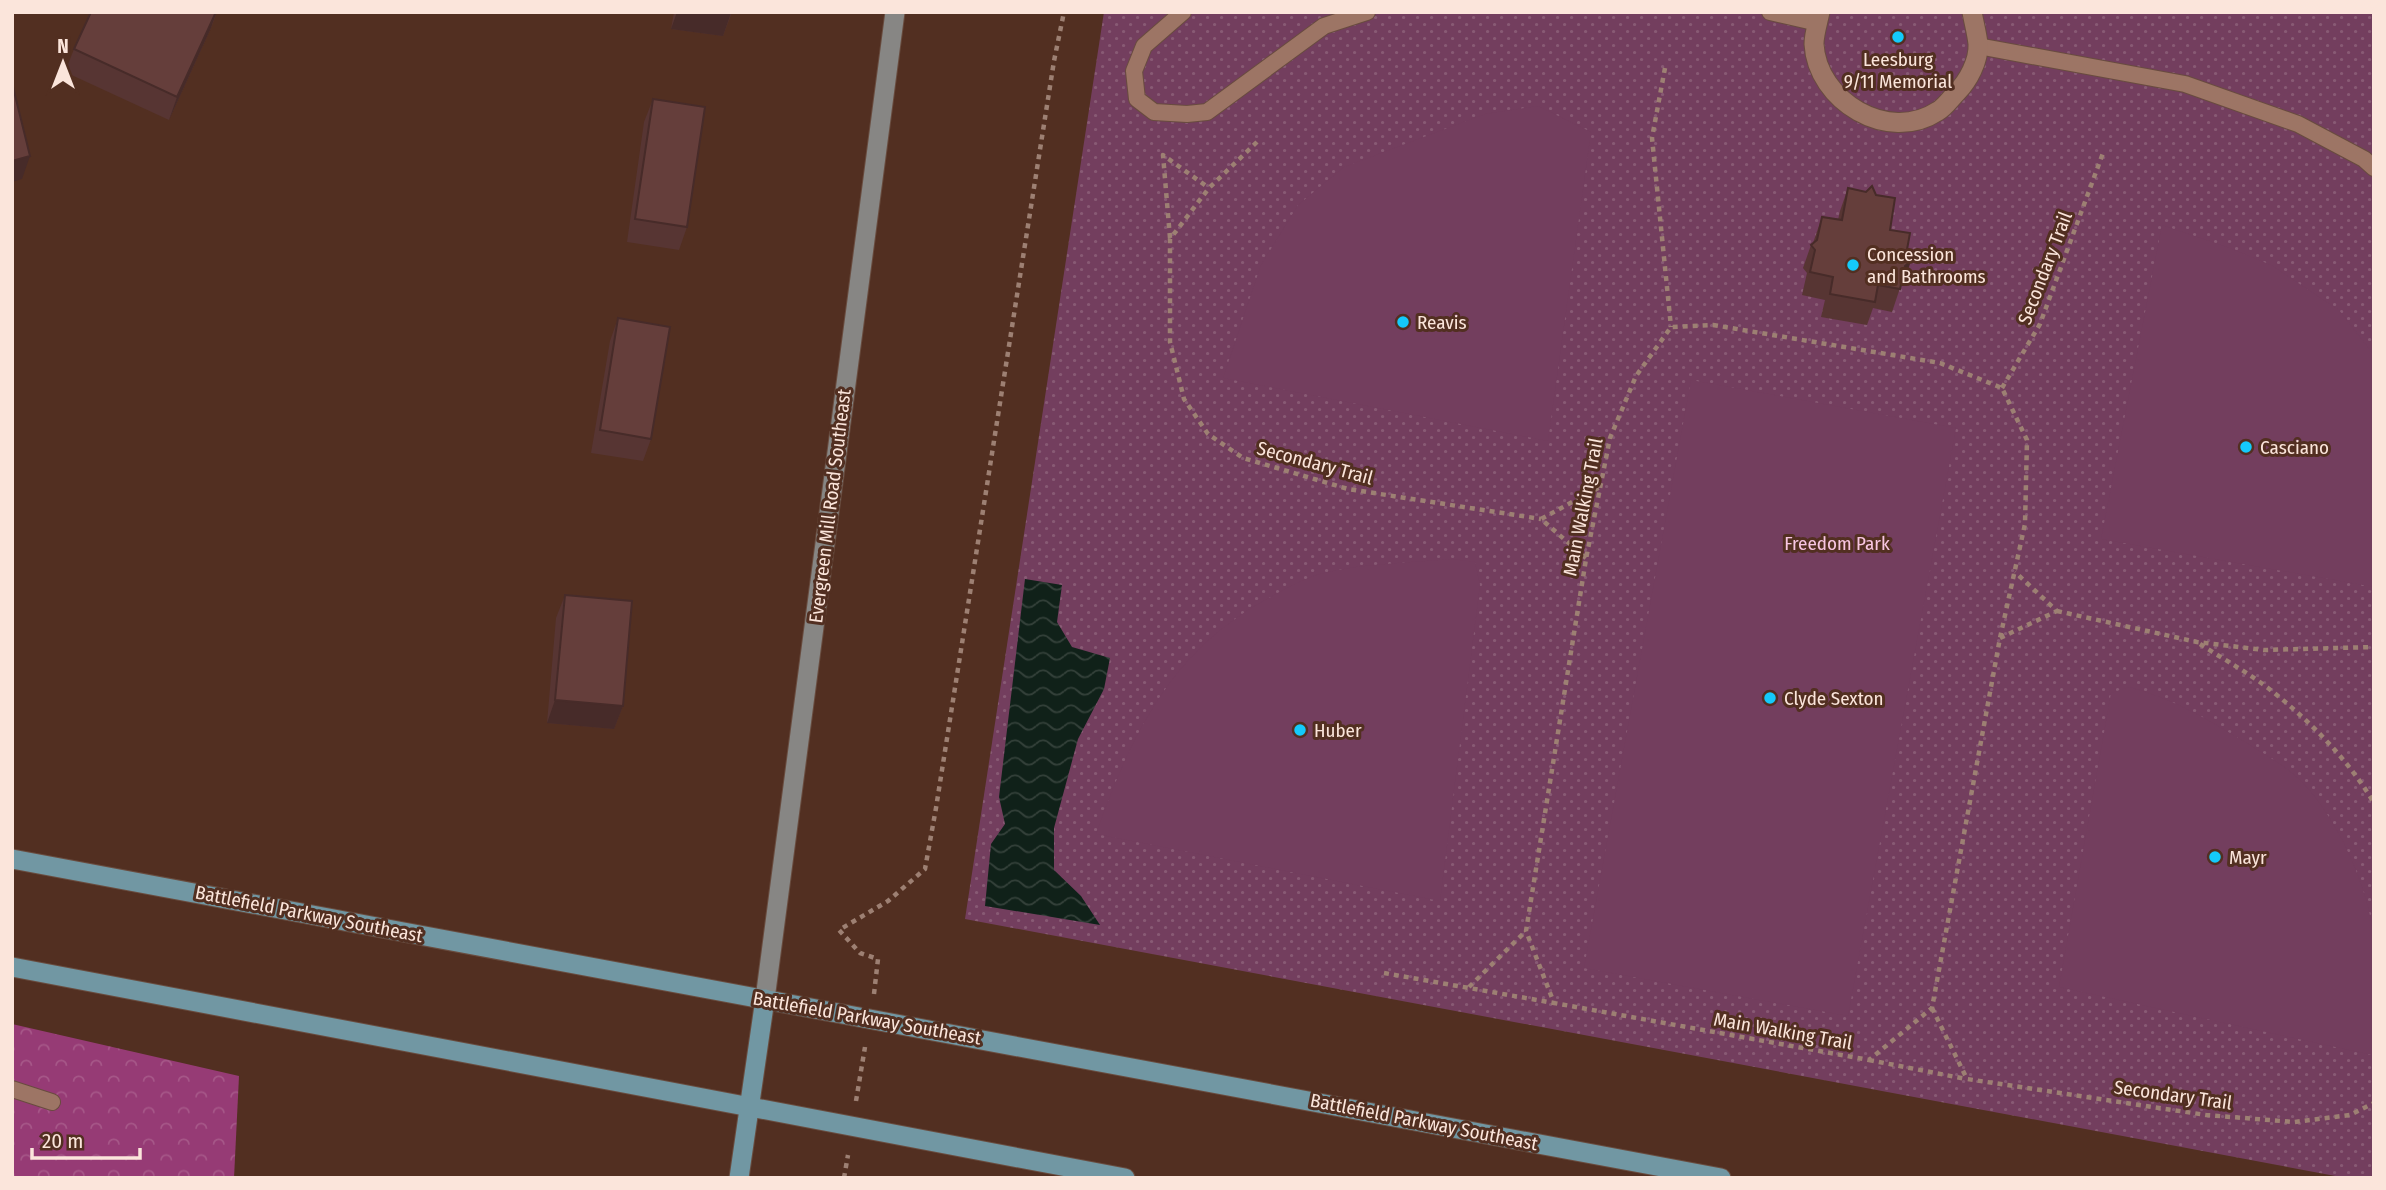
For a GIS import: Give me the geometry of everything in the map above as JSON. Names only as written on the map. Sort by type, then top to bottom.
[{"type":"main road","name":"Evergreen Mill Road Southeast","points":[[765,999],[895,12]]},
{"type":"main road","name":"Battlefield Parkway Southeast","points":[[12,859],[1721,1178]]},
{"type":"main road","points":[[12,967],[1125,1178]]},
{"type":"main road","points":[[739,1178],[765,999]]},
{"type":"street","points":[[1819,18],[1814,44],[1824,80],[1840,100],[1872,118],[1900,122],[1916,120],[1938,111],[1968,81],[1978,47],[1972,12]]},
{"type":"lane","points":[[1183,12],[1144,46],[1134,71],[1137,99],[1154,112],[1208,112],[1324,26],[1367,12]]},
{"type":"lane","points":[[1770,12],[1819,18]]},
{"type":"lane","points":[[1978,47],[2185,84],[2298,124],[2364,159],[2374,168]]},
{"type":"lane","points":[[12,1089],[52,1102]]},
{"type":"path","points":[[844,1178],[878,959],[860,953],[839,930],[888,901],[925,869],[1064,12]]},
{"type":"path","points":[[1665,68],[1652,138],[1671,327],[1713,325],[1940,363],[2002,388],[2027,440],[2025,524],[2000,639],[1931,1008],[1967,1079]]},
{"type":"path","points":[[1170,239],[1209,188],[1257,142]]},
{"type":"path","name":"Secondary Trail","points":[[2002,388],[2040,324],[2103,153]]},
{"type":"path","name":"Secondary Trail","points":[[1209,188],[1163,155],[1170,239],[1170,342],[1184,399],[1208,434],[1243,458],[1348,489],[1541,519]]},
{"type":"path","name":"Main Walking Trail","points":[[1526,932],[1586,559],[1610,438],[1636,376],[1671,327]]},
{"type":"path","points":[[1586,559],[1541,519],[1600,487]]},
{"type":"path","points":[[2014,571],[2057,611],[2197,642],[2264,650],[2374,648]]},
{"type":"path","points":[[2000,639],[2057,611]]},
{"type":"path","points":[[2197,642],[2268,687],[2316,730],[2365,788],[2374,803]]},
{"type":"path","points":[[1468,988],[1526,932],[1554,1003]]},
{"type":"path","points":[[1384,973],[1554,1003]]},
{"type":"path","name":"Main Walking Trail","points":[[1554,1003],[1869,1060],[1931,1008]]},
{"type":"path","name":"Secondary Trail","points":[[1869,1060],[1967,1079],[2206,1115],[2294,1122],[2350,1115],[2374,1103]]},
{"type":"green space","name":"Freedom Park","points":[[1104,12],[2374,12],[2374,1178],[2346,1178],[965,919]]},
{"type":"green space","name":"Reavis","points":[[1538,106],[1591,132],[1548,441],[1223,378],[1261,265],[1298,205],[1344,167],[1485,114]]},
{"type":"green space","name":"Casciano","points":[[2162,225],[2271,265],[2339,310],[2374,355],[2374,587],[2101,539]]},
{"type":"green space","name":"Clyde Sexton","points":[[1691,380],[1956,428],[1848,1016],[1584,968]]},
{"type":"green space","name":"Huber","points":[[1452,559],[1475,562],[1480,585],[1440,901],[1096,834],[1124,763],[1159,699],[1180,670],[1234,620],[1286,588],[1320,574],[1369,565]]},
{"type":"green space","name":"Mayr","points":[[2129,687],[2187,709],[2272,759],[2302,782],[2328,815],[2359,878],[2371,921],[2375,966],[2372,1055],[2059,987],[2111,693]]},
{"type":"green space","points":[[12,1024],[239,1076],[234,1178],[12,1178]]},
{"type":"water","points":[[1025,579],[1062,585],[1057,622],[1072,647],[1110,658],[1104,689],[1078,739],[1054,828],[1054,870],[1081,896],[1100,925],[985,906],[991,844],[1005,824],[999,797]]},
{"type":"building","points":[[91,12],[216,12],[177,97],[74,49]]},
{"type":"building","points":[[12,83],[30,156],[12,161]]},
{"type":"building","points":[[653,99],[705,107],[687,227],[635,219]]},
{"type":"building","name":"Concession and Bathrooms","points":[[1872,186],[1876,195],[1895,198],[1890,230],[1910,233],[1906,255],[1911,261],[1905,266],[1900,289],[1878,285],[1875,302],[1830,294],[1833,277],[1810,272],[1815,250],[1811,245],[1817,240],[1822,217],[1842,220],[1848,188],[1866,192]]},
{"type":"building","points":[[618,318],[670,327],[651,439],[600,430]]},
{"type":"building","points":[[565,595],[632,601],[623,706],[555,700]]},
{"type":"place","name":"Leesburg 9/11 Memorial","points":[[1898,37]]},
{"type":"place","name":"Concession and Bathrooms","points":[[1853,265]]},
{"type":"place","name":"Reavis","points":[[1403,322]]},
{"type":"place","name":"Casciano","points":[[2246,447]]},
{"type":"place","name":"Clyde Sexton","points":[[1770,698]]},
{"type":"place","name":"Huber","points":[[1300,730]]},
{"type":"place","name":"Mayr","points":[[2215,857]]}]
